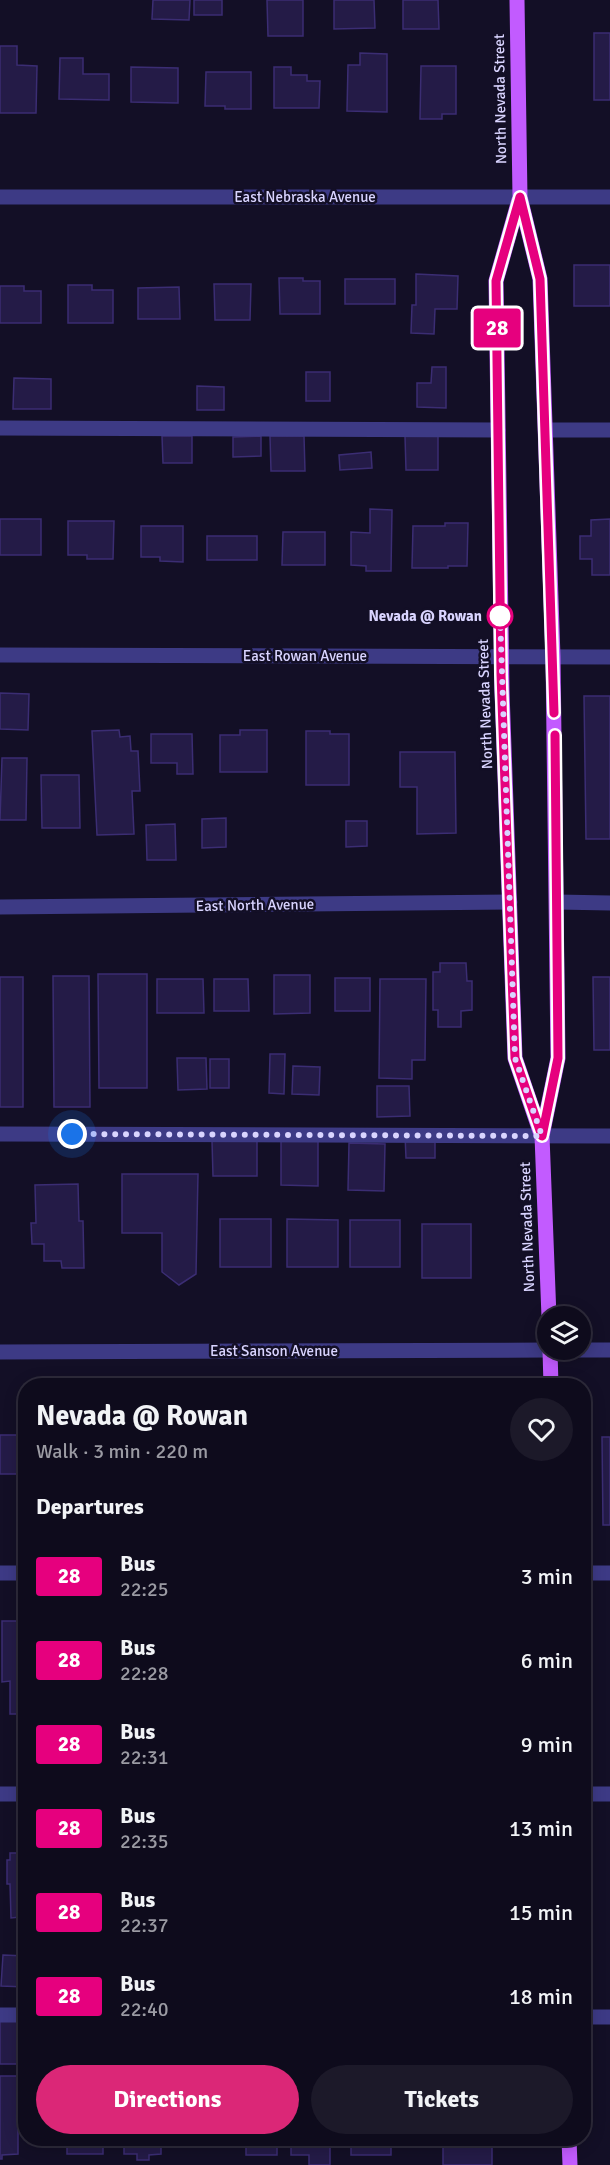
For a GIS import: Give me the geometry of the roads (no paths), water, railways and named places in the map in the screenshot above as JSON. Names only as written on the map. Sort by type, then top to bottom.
[{"type":"main road","name":"North Nevada Street","points":[[517,0],[520,197],[540,279],[553,657],[558,1058],[542,1136],[549,1306]]},
{"type":"main road","name":"North Nevada Street","points":[[520,197],[496,281],[501,656],[515,1058],[542,1136]]},
{"type":"main road","points":[[550,1360],[551,1378]]},
{"type":"main road","points":[[569,2146],[570,2165]]},
{"type":"street","name":"East Nebraska Avenue","points":[[0,197],[610,197]]},
{"type":"street","points":[[0,428],[498,430]]},
{"type":"street","points":[[546,430],[610,430]]},
{"type":"street","name":"East Rowan Avenue","points":[[0,655],[610,657]]},
{"type":"street","name":"East North Avenue","points":[[0,907],[510,902]]},
{"type":"street","points":[[557,902],[610,903]]},
{"type":"street","points":[[0,1134],[610,1136]]},
{"type":"street","name":"East Sanson Avenue","points":[[0,1352],[537,1350]]},
{"type":"street","points":[[591,1350],[610,1350]]},
{"type":"street","points":[[0,1573],[18,1573]]},
{"type":"street","points":[[591,1573],[610,1573]]},
{"type":"street","points":[[0,1794],[18,1794]]},
{"type":"street","points":[[591,1794],[610,1794]]},
{"type":"street","points":[[0,2014],[18,2015]]},
{"type":"street","points":[[591,2017],[610,2017]]},
{"type":"place","name":"Nevada @ Rowan","points":[[500,616]]}]
